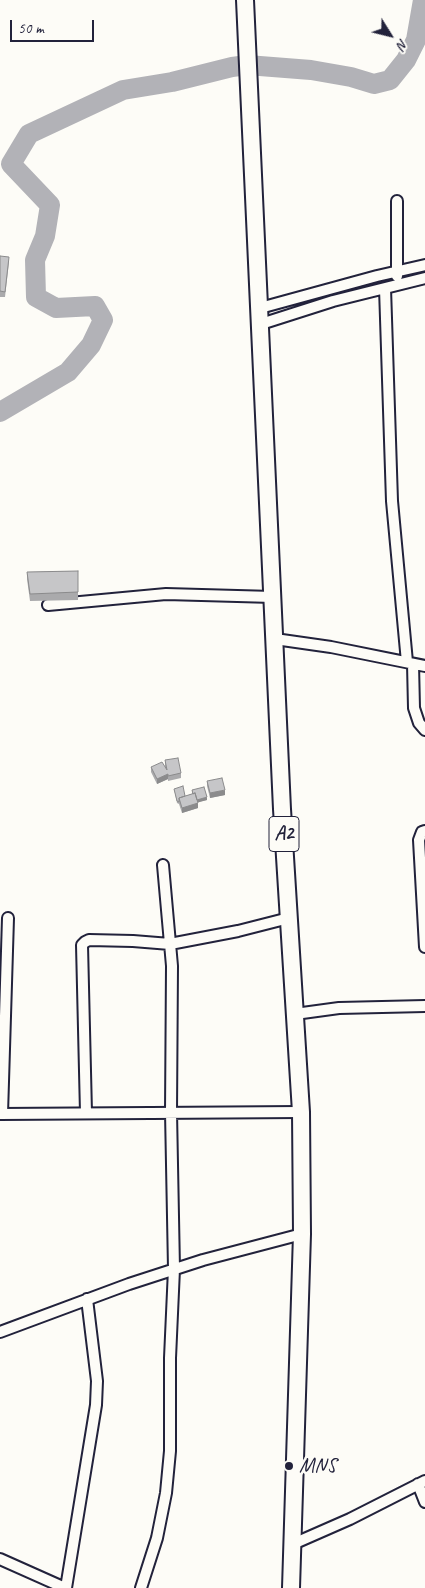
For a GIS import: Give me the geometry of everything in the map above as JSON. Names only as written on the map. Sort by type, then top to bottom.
[{"type":"highway","name":"A2","points":[[245,0],[282,809],[301,1112],[302,1234],[291,1588]]},
{"type":"street","points":[[397,201],[397,285]]},
{"type":"street","points":[[260,316],[397,271],[425,265]]},
{"type":"street","points":[[260,316],[333,301],[425,278]]},
{"type":"street","points":[[385,288],[392,501],[414,708],[419,724],[425,730]]},
{"type":"street","points":[[48,605],[166,594],[273,596]]},
{"type":"street","points":[[275,639],[331,647],[425,666]]},
{"type":"street","points":[[425,831],[422,832],[419,840],[425,946]]},
{"type":"street","points":[[141,1588],[157,1538],[166,1493],[170,1451],[170,1358],[174,1269],[171,1112],[172,966],[163,865]]},
{"type":"street","points":[[8,918],[1,1114],[301,1112]]},
{"type":"street","points":[[86,1113],[82,945],[89,940],[170,944],[238,931],[289,918]]},
{"type":"street","points":[[295,1014],[339,1008],[425,1006]]},
{"type":"street","points":[[0,1332],[174,1269],[302,1234]]},
{"type":"street","points":[[0,1559],[66,1588],[96,1405],[97,1381],[87,1300]]},
{"type":"street","points":[[292,1544],[350,1519],[422,1482],[425,1502]]},
{"type":"building","points":[[0,256],[9,257],[5,292],[0,291]]},
{"type":"building","points":[[78,571],[78,592],[30,594],[27,572]]},
{"type":"building","points":[[178,758],[181,773],[168,776],[168,774],[157,779],[151,767],[162,762],[167,770],[165,760]]},
{"type":"building","points":[[222,778],[225,790],[210,793],[207,781]]},
{"type":"building","points":[[183,786],[185,796],[179,798],[179,802],[177,801],[174,789]]},
{"type":"building","points":[[204,787],[207,797],[197,800],[192,790]]},
{"type":"building","points":[[195,793],[198,803],[182,808],[179,798]]},
{"type":"waterway","points":[[0,412],[68,372],[91,345],[103,320],[95,306],[56,308],[36,297],[35,260],[45,236],[50,205],[11,164],[29,134],[123,90],[172,82],[232,67],[247,65],[311,70],[351,77],[374,84],[390,80],[406,60],[416,40],[423,0]]},
{"type":"place","name":"MNS","points":[[289,1466]]}]
